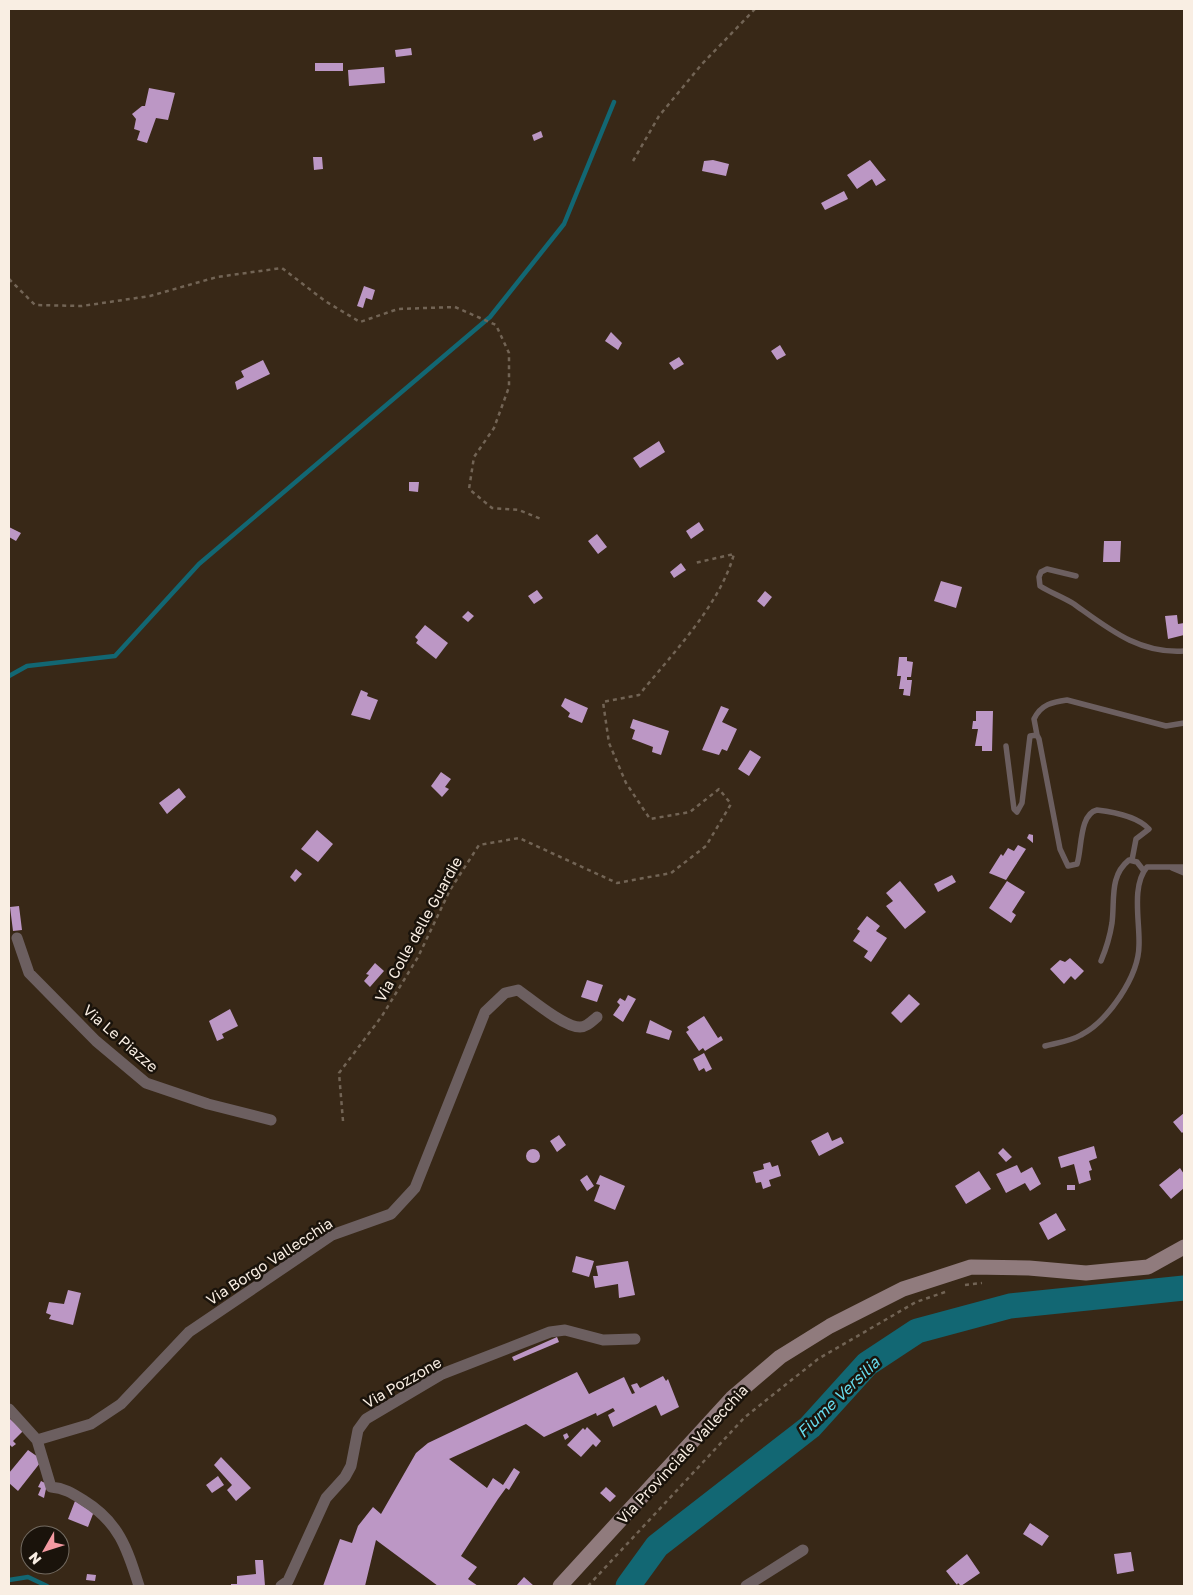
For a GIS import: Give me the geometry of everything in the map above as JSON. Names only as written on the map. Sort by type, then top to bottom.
[{"type":"main road","name":"Via Provinciale Vallecchia","points":[[560,1586],[732,1398],[780,1357],[830,1326],[903,1289],[971,1267],[1029,1268],[1086,1273],[1148,1267],[1184,1247]]},
{"type":"street","name":"Via Le Piazze","points":[[17,938],[29,973],[96,1041],[146,1083],[208,1104],[271,1120]]},
{"type":"street","name":"Via Borgo Vallecchia","points":[[36,1440],[91,1424],[121,1404],[188,1332],[332,1235],[391,1214],[416,1188],[485,1012],[505,993],[518,990],[574,1026],[586,1026],[597,1017]]},
{"type":"street","name":"Via Pozzone","points":[[280,1586],[288,1581],[326,1498],[345,1477],[351,1466],[358,1430],[366,1419],[442,1374],[550,1332],[565,1330],[603,1340],[635,1339]]},
{"type":"street","points":[[9,1409],[36,1440],[51,1487],[63,1488],[98,1509],[119,1532],[139,1586]]},
{"type":"street","points":[[746,1586],[804,1550]]},
{"type":"lane","points":[[1076,576],[1047,569],[1041,572],[1038,582],[1040,586],[1072,603],[1125,640],[1148,649],[1170,652],[1184,651]]},
{"type":"lane","points":[[1132,860],[1136,839],[1149,829],[1143,822],[1097,810],[1088,816],[1080,837],[1077,864],[1072,866],[1065,863],[1060,849],[1043,750],[1037,735],[1034,719],[1041,709],[1050,702],[1067,700],[1166,726],[1184,723]]},
{"type":"lane","points":[[1006,746],[1014,809],[1017,812],[1022,803],[1028,743],[1031,735],[1037,735]]},
{"type":"lane","points":[[1101,961],[1112,922],[1116,874],[1120,867],[1129,860],[1132,860]]},
{"type":"lane","points":[[1132,860],[1144,871]]},
{"type":"lane","points":[[1045,1046],[1080,1036],[1091,1029],[1101,1020],[1128,984],[1135,970],[1140,947],[1139,881],[1147,867],[1184,867]]},
{"type":"lane","points":[[1170,867],[1184,873]]},
{"type":"path","points":[[633,161],[659,116],[702,64],[755,9]]},
{"type":"path","points":[[9,279],[35,305],[82,306],[150,296],[217,277],[282,268],[325,301],[360,322],[398,309],[455,306],[496,324],[509,353],[509,387],[494,428],[474,457],[469,489],[492,508],[519,510],[541,519]]},
{"type":"path","name":"Via Colle delle Guardie","points":[[343,1121],[339,1073],[382,1016],[418,957],[450,890],[479,845],[519,838],[617,883],[671,873],[706,846],[731,804],[719,789],[690,812],[650,819],[626,783],[609,743],[603,702],[639,695],[707,608],[730,567],[734,554],[695,563]]},
{"type":"path","points":[[958,1288],[985,1282]]},
{"type":"path","points":[[588,1586],[746,1417],[818,1360],[916,1302],[949,1290]]},
{"type":"building","points":[[411,48],[412,55],[396,57],[395,50]]},
{"type":"building","points":[[315,63],[343,63],[343,71],[315,71]]},
{"type":"building","points":[[384,67],[385,83],[349,86],[348,70]]},
{"type":"building","points":[[149,88],[175,93],[168,120],[156,118],[147,143],[137,140],[140,131],[134,129],[136,119],[132,114],[142,106],[145,106]]},
{"type":"building","points":[[541,131],[543,137],[534,141],[532,135]]},
{"type":"building","points":[[313,157],[322,157],[323,169],[314,170]]},
{"type":"building","points":[[713,160],[729,164],[726,176],[702,171],[704,161]]},
{"type":"building","points":[[870,160],[886,180],[876,186],[872,179],[857,189],[847,175]]},
{"type":"building","points":[[844,191],[848,199],[825,210],[821,203]]},
{"type":"building","points":[[364,286],[375,290],[372,300],[366,298],[363,308],[357,306]]},
{"type":"building","points":[[611,332],[622,343],[618,350],[605,341]]},
{"type":"building","points":[[780,345],[786,355],[777,360],[771,351]]},
{"type":"building","points":[[679,357],[684,364],[674,370],[669,363]]},
{"type":"building","points":[[263,360],[270,374],[237,390],[235,382],[244,377],[241,371]]},
{"type":"building","points":[[659,441],[665,452],[640,468],[633,458]]},
{"type":"building","points":[[409,482],[419,482],[418,492],[409,491]]},
{"type":"building","points":[[699,522],[704,530],[691,539],[686,531]]},
{"type":"building","points":[[9,527],[21,533],[16,541],[9,537]]},
{"type":"building","points":[[597,534],[607,547],[598,554],[588,541]]},
{"type":"building","points":[[1104,541],[1121,541],[1120,562],[1103,562]]},
{"type":"building","points":[[681,563],[686,570],[674,578],[670,572]]},
{"type":"building","points":[[941,581],[962,587],[956,608],[934,601]]},
{"type":"building","points":[[537,590],[543,598],[534,604],[528,596]]},
{"type":"building","points":[[765,591],[772,597],[764,607],[757,601]]},
{"type":"building","points":[[468,611],[474,616],[468,622],[462,617]]},
{"type":"building","points":[[1177,615],[1178,624],[1184,623],[1184,635],[1168,639],[1165,616]]},
{"type":"building","points":[[425,625],[448,643],[436,659],[416,643],[418,640],[415,637]]},
{"type":"building","points":[[899,657],[907,657],[907,661],[913,662],[911,677],[907,677],[907,680],[912,680],[910,696],[903,695],[904,689],[899,689],[901,676],[897,676]]},
{"type":"building","points":[[361,690],[368,693],[367,696],[378,700],[370,720],[351,715]]},
{"type":"building","points":[[565,698],[588,708],[582,723],[568,717],[570,713],[561,706]]},
{"type":"building","points":[[721,706],[729,709],[722,722],[737,729],[727,751],[722,749],[719,755],[702,750]]},
{"type":"building","points":[[976,711],[993,711],[992,751],[982,751],[982,746],[975,746],[978,729],[972,729],[973,721],[976,721]]},
{"type":"building","points":[[633,719],[669,731],[661,755],[652,752],[653,747],[632,739],[635,730],[630,728]]},
{"type":"building","points":[[750,750],[761,757],[749,776],[738,769]]},
{"type":"building","points":[[441,772],[451,779],[445,787],[449,789],[442,797],[431,786]]},
{"type":"building","points":[[179,788],[186,797],[167,814],[159,803]]},
{"type":"building","points":[[317,830],[333,844],[318,862],[301,849]]},
{"type":"building","points":[[1029,834],[1033,835],[1033,843],[1027,838]]},
{"type":"building","points":[[1018,845],[1026,849],[1006,880],[989,873],[1001,854],[1003,856],[1008,848],[1014,851]]},
{"type":"building","points":[[296,869],[302,874],[295,882],[290,877]]},
{"type":"building","points":[[952,875],[956,882],[938,892],[934,884]]},
{"type":"building","points":[[900,881],[926,912],[905,929],[886,906],[893,901],[886,893]]},
{"type":"building","points":[[1007,881],[1025,892],[1012,912],[1016,915],[1011,923],[989,908]]},
{"type":"building","points":[[19,906],[22,930],[13,931],[10,907]]},
{"type":"building","points":[[867,916],[880,926],[876,931],[887,938],[871,962],[864,957],[868,951],[853,941],[860,931],[857,929]]},
{"type":"building","points":[[1070,958],[1084,971],[1075,980],[1071,976],[1064,984],[1050,969],[1060,960],[1065,962]]},
{"type":"building","points":[[375,963],[384,971],[370,987],[364,981],[369,975],[366,974]]},
{"type":"building","points":[[587,980],[603,985],[597,1002],[581,997]]},
{"type":"building","points":[[909,994],[920,1004],[901,1023],[891,1013]]},
{"type":"building","points":[[628,995],[636,999],[623,1022],[613,1015],[620,1005],[617,1002],[620,998],[625,1001]]},
{"type":"building","points":[[230,1009],[238,1026],[222,1034],[224,1038],[217,1041],[209,1021]]},
{"type":"building","points":[[704,1016],[718,1038],[721,1036],[723,1040],[705,1051],[703,1048],[699,1051],[686,1032],[689,1030],[687,1027]]},
{"type":"building","points":[[650,1020],[672,1031],[669,1040],[646,1033]]},
{"type":"building","points":[[704,1053],[712,1069],[706,1072],[704,1068],[699,1071],[693,1059]]},
{"type":"building","points":[[1184,1113],[1184,1131],[1182,1133],[1173,1122]]},
{"type":"building","points":[[828,1132],[832,1141],[841,1137],[844,1143],[819,1156],[811,1141]]},
{"type":"building","points":[[559,1135],[566,1145],[557,1152],[550,1141]]},
{"type":"building","points":[[1094,1146],[1097,1158],[1089,1161],[1092,1170],[1089,1171],[1091,1180],[1079,1184],[1074,1164],[1061,1168],[1058,1157]]},
{"type":"building","points":[[1003,1148],[1012,1157],[1006,1162],[998,1153]]},
{"type":"building","points":[[533,1149],[538,1151],[540,1156],[538,1161],[533,1163],[528,1161],[526,1156],[528,1151]]},
{"type":"building","points":[[770,1162],[772,1167],[778,1165],[781,1176],[769,1180],[771,1186],[763,1189],[761,1182],[756,1183],[753,1172],[764,1169],[763,1164]]},
{"type":"building","points":[[1017,1165],[1021,1173],[1032,1167],[1041,1184],[1030,1191],[1025,1183],[1006,1193],[996,1174]]},
{"type":"building","points":[[1180,1168],[1184,1174],[1184,1188],[1171,1199],[1159,1185]]},
{"type":"building","points":[[979,1171],[991,1189],[966,1204],[955,1186]]},
{"type":"building","points":[[587,1175],[594,1186],[587,1191],[580,1180]]},
{"type":"building","points":[[600,1175],[625,1186],[615,1210],[594,1201],[600,1185],[596,1184]]},
{"type":"building","points":[[1067,1185],[1075,1185],[1075,1190],[1067,1190]]},
{"type":"building","points":[[1056,1213],[1066,1230],[1048,1240],[1039,1223]]},
{"type":"building","points":[[576,1256],[594,1261],[589,1277],[572,1272]]},
{"type":"building","points":[[628,1261],[635,1295],[619,1298],[618,1284],[595,1288],[593,1276],[598,1276],[596,1266]]},
{"type":"building","points":[[68,1290],[81,1293],[73,1325],[49,1319],[51,1315],[46,1313],[49,1302],[64,1304]]},
{"type":"building","points":[[557,1337],[559,1342],[514,1361],[512,1357]]},
{"type":"building","points":[[577,1372],[589,1394],[624,1377],[632,1394],[635,1393],[631,1385],[637,1383],[640,1388],[663,1376],[666,1381],[668,1379],[679,1407],[661,1416],[656,1405],[613,1427],[608,1415],[615,1411],[613,1408],[597,1416],[596,1413],[544,1437],[526,1424],[449,1459],[487,1488],[493,1478],[503,1485],[514,1468],[520,1472],[509,1490],[506,1488],[498,1499],[461,1556],[477,1567],[468,1579],[478,1586],[438,1586],[376,1540],[365,1586],[323,1586],[340,1539],[352,1543],[358,1526],[373,1507],[381,1514],[416,1453],[428,1443]]},
{"type":"building","points":[[9,1418],[23,1431],[13,1441],[16,1444],[12,1447],[9,1444]]},
{"type":"building","points":[[587,1427],[601,1441],[596,1447],[593,1444],[581,1457],[567,1445],[583,1428],[585,1430]]},
{"type":"building","points":[[567,1433],[569,1437],[565,1440],[563,1435]]},
{"type":"building","points":[[28,1450],[38,1457],[40,1463],[18,1491],[9,1483],[9,1473]]},
{"type":"building","points":[[221,1457],[251,1488],[236,1501],[227,1490],[232,1485],[214,1465]]},
{"type":"building","points":[[218,1476],[224,1485],[212,1493],[206,1485]]},
{"type":"building","points":[[41,1481],[47,1484],[44,1498],[38,1495],[41,1488],[38,1487]]},
{"type":"building","points":[[606,1487],[616,1496],[610,1502],[600,1493]]},
{"type":"building","points":[[75,1501],[98,1516],[93,1514],[88,1527],[68,1519]]},
{"type":"building","points":[[1030,1523],[1049,1536],[1042,1546],[1023,1534]]},
{"type":"building","points":[[1131,1552],[1134,1571],[1117,1574],[1114,1554]]},
{"type":"building","points":[[967,1554],[980,1573],[961,1586],[958,1583],[957,1585],[946,1571]]},
{"type":"building","points":[[255,1560],[263,1560],[265,1586],[231,1586],[231,1584],[237,1584],[237,1576],[256,1574]]},
{"type":"building","points":[[87,1574],[96,1575],[95,1581],[86,1580]]},
{"type":"building","points":[[524,1577],[534,1586],[516,1586]]},
{"type":"waterway","points":[[9,676],[27,666],[115,656],[199,564],[490,317],[564,224],[614,102]]},
{"type":"waterway","name":"Fiume Versilia","points":[[628,1586],[657,1546],[810,1427],[867,1364],[917,1331],[1010,1306],[1184,1288]]},
{"type":"waterway","points":[[9,1580],[28,1577],[47,1586]]}]
